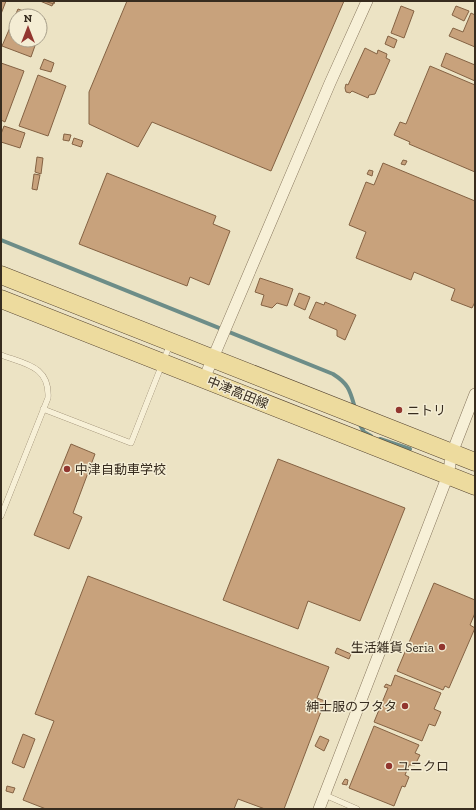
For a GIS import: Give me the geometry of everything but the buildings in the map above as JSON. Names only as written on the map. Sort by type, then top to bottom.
[{"type":"main road","name":"中津高田線","points":[[1,275],[475,462]]},
{"type":"main road","name":"中津高田線","points":[[1,299],[475,486]]},
{"type":"street","points":[[204,379],[327,90],[367,1]]},
{"type":"street","points":[[319,809],[448,475],[452,453],[475,394]]},
{"type":"lane","points":[[43,409],[131,443],[164,363],[171,342]]},
{"type":"lane","points":[[1,355],[37,368],[45,379],[48,391],[48,398],[1,514]]},
{"type":"lane","points":[[325,795],[356,809]]},
{"type":"waterway","points":[[1,240],[333,374],[348,388],[355,408]]},
{"type":"waterway","points":[[359,423],[364,432],[371,436]]},
{"type":"waterway","points":[[380,439],[410,449]]},
{"type":"place","name":"ニトリ","points":[[399,410]]},
{"type":"place","name":"中津自動車学校","points":[[67,469]]},
{"type":"place","name":"生活雑貨 Seria","points":[[442,647]]},
{"type":"place","name":"紳士服のフタタ","points":[[405,706]]},
{"type":"place","name":"ユニクロ","points":[[389,766]]}]
